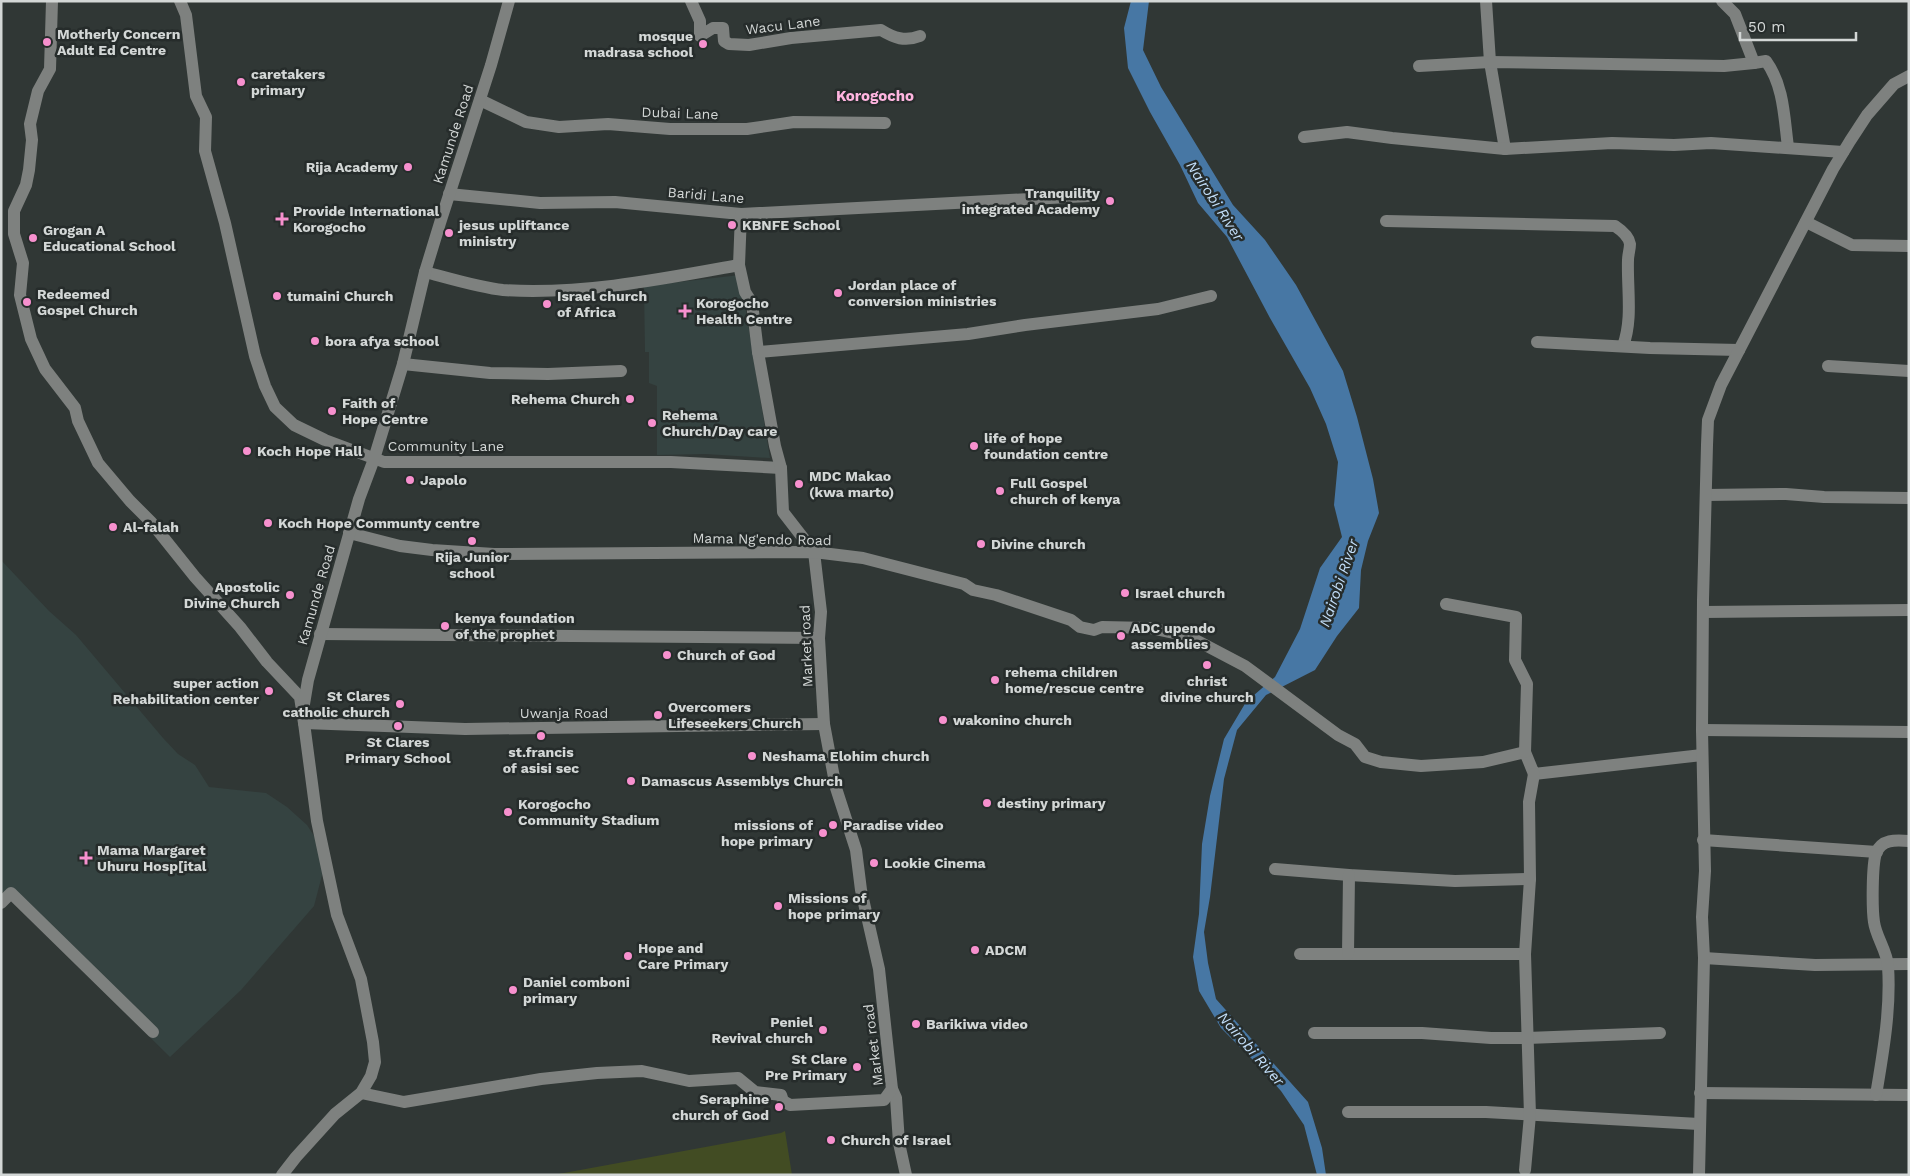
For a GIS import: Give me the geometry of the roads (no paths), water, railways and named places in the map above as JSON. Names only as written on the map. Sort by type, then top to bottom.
[{"type":"street","points":[[52,1],[50,69],[38,91],[30,124],[32,140],[29,170],[26,185],[14,211],[14,234],[23,263],[20,295],[31,339],[45,369],[75,408],[84,435],[98,463],[130,501],[151,522],[191,572],[240,627],[267,662],[300,697],[304,724]]},
{"type":"street","name":"Community Lane","points":[[180,1],[186,14],[196,96],[206,117],[205,151],[225,223],[255,356],[265,386],[275,407],[294,425],[325,440],[384,462],[671,462],[781,468]]},
{"type":"street","name":"Kamunde Road","points":[[282,1175],[335,1114],[361,1093],[375,1062],[361,978],[344,938],[331,892],[317,821],[304,724],[304,704],[320,634],[349,533],[403,364],[425,272],[480,100],[509,1]]},
{"type":"street","name":"Wacu Lane","points":[[691,1],[700,21],[700,36],[714,28],[724,28],[724,41],[729,44],[749,45],[791,38],[881,30],[893,37],[910,40],[920,36]]},
{"type":"street","points":[[1486,1],[1490,62],[1505,149]]},
{"type":"street","points":[[1722,1],[1734,14],[1754,63]]},
{"type":"street","points":[[1419,66],[1490,62],[1724,66],[1766,61],[1774,72],[1783,100],[1788,147]]},
{"type":"street","points":[[1699,1175],[1704,958],[1702,917],[1705,871],[1702,755],[1703,612],[1708,420],[1721,385],[1843,152],[1867,115],[1894,84],[1909,76]]},
{"type":"street","name":"Dubai Lane","points":[[480,100],[526,122],[559,127],[608,124],[670,129],[747,129],[794,122],[885,123]]},
{"type":"street","points":[[1304,137],[1347,132],[1505,149],[1612,143],[1674,145],[1711,143],[1843,152]]},
{"type":"street","name":"Baridi Lane","points":[[450,194],[540,203],[615,202],[741,214],[960,201],[1088,196]]},
{"type":"street","points":[[741,214],[739,265],[745,292],[752,303],[758,352],[775,446],[781,468],[783,512],[814,552]]},
{"type":"street","points":[[1386,221],[1615,226],[1622,231],[1630,244],[1628,258],[1628,327],[1623,346]]},
{"type":"street","points":[[1806,222],[1852,245],[1909,246]]},
{"type":"street","points":[[425,272],[501,290],[538,291],[634,283],[739,265]]},
{"type":"street","points":[[758,352],[968,334],[1025,324],[1158,309],[1211,296]]},
{"type":"street","points":[[1537,342],[1739,350]]},
{"type":"street","points":[[403,364],[490,373],[548,374],[621,371]]},
{"type":"street","points":[[1828,366],[1909,371]]},
{"type":"street","points":[[1706,495],[1786,494],[1824,497],[1909,498]]},
{"type":"street","name":"Mama Ng'endo Road","points":[[349,533],[400,546],[494,554],[814,552],[863,558],[964,584],[973,590],[996,595],[1071,620],[1080,627],[1094,630],[1102,626],[1150,628],[1188,636],[1245,666],[1338,735],[1355,744],[1365,757],[1381,762],[1421,766],[1483,762],[1525,752]]},
{"type":"street","name":"Market road","points":[[814,552],[821,612],[819,638],[824,724],[836,788],[856,850],[861,890],[879,969],[892,1089],[896,1098],[899,1144],[906,1175]]},
{"type":"street","points":[[1446,604],[1516,617],[1515,660],[1527,684],[1525,752],[1534,774],[1529,802],[1530,879],[1526,954],[1530,1115],[1525,1170]]},
{"type":"street","points":[[1703,612],[1909,610]]},
{"type":"street","points":[[320,634],[819,638]]},
{"type":"street","name":"Uwanja Road","points":[[304,724],[465,728],[824,724]]},
{"type":"street","points":[[1702,730],[1909,732]]},
{"type":"street","points":[[1534,774],[1702,755]]},
{"type":"street","points":[[1703,840],[1876,852]]},
{"type":"street","points":[[1876,1096],[1887,1029],[1888,964],[1874,922],[1874,864],[1876,852],[1882,844],[1891,840],[1909,841]]},
{"type":"street","points":[[1275,869],[1455,880],[1530,879]]},
{"type":"street","points":[[1348,954],[1349,875]]},
{"type":"street","points":[[1,903],[11,893],[153,1032]]},
{"type":"street","points":[[1300,954],[1526,954]]},
{"type":"street","points":[[1704,958],[1815,965],[1909,964]]},
{"type":"street","points":[[1314,1033],[1422,1033],[1491,1038],[1527,1038],[1660,1033]]},
{"type":"street","points":[[361,1093],[404,1102],[541,1079],[597,1073],[642,1071],[689,1081],[738,1078],[754,1092],[781,1095],[783,1101],[790,1105],[884,1100],[892,1089]]},
{"type":"street","points":[[1700,1093],[1909,1095]]},
{"type":"street","points":[[1348,1112],[1486,1112],[1699,1124]]},
{"type":"water","name":"Nairobi River","points":[[1131,1],[1149,1],[1143,50],[1161,87],[1233,205],[1265,240],[1296,285],[1343,371],[1373,479],[1379,513],[1368,541],[1361,570],[1359,608],[1337,636],[1315,670],[1266,695],[1237,730],[1224,779],[1204,932],[1208,963],[1216,999],[1308,1102],[1322,1148],[1326,1175],[1317,1175],[1304,1125],[1281,1091],[1221,1028],[1199,991],[1193,957],[1199,914],[1202,844],[1210,796],[1224,739],[1246,702],[1275,677],[1300,629],[1320,568],[1342,537],[1334,505],[1338,462],[1326,424],[1310,388],[1227,237],[1198,203],[1180,165],[1128,68],[1124,28]]},
{"type":"place","name":"Motherly Concern Adult Ed Centre","points":[[47,42]]},
{"type":"place","name":"mosque madrasa school","points":[[703,44]]},
{"type":"place","name":"caretakers primary","points":[[241,82]]},
{"type":"place","name":"Rija Academy","points":[[408,167]]},
{"type":"place","name":"Tranquility integrated Academy","points":[[1110,201]]},
{"type":"place","name":"Provide International Korogocho","points":[[282,219]]},
{"type":"place","name":"KBNFE School","points":[[732,225]]},
{"type":"place","name":"jesus upliftance ministry","points":[[449,233]]},
{"type":"place","name":"Grogan A Educational School","points":[[33,238]]},
{"type":"place","name":"Jordan place of conversion ministries","points":[[838,293]]},
{"type":"place","name":"tumaini Church","points":[[277,296]]},
{"type":"place","name":"Redeemed Gospel Church","points":[[27,302]]},
{"type":"place","name":"Israel church of Africa","points":[[547,304]]},
{"type":"place","name":"Korogocho Health Centre","points":[[685,311]]},
{"type":"place","name":"bora afya school","points":[[315,341]]},
{"type":"place","name":"Rehema Church","points":[[630,399]]},
{"type":"place","name":"Faith of Hope Centre","points":[[332,411]]},
{"type":"place","name":"Rehema Church/Day care","points":[[652,423]]},
{"type":"place","name":"life of hope foundation centre","points":[[974,446]]},
{"type":"place","name":"Koch Hope Hall","points":[[247,451]]},
{"type":"place","name":"Japolo","points":[[410,480]]},
{"type":"place","name":"MDC Makao (kwa marto)","points":[[799,484]]},
{"type":"place","name":"Full Gospel church of kenya","points":[[1000,491]]},
{"type":"place","name":"Koch Hope Communty centre","points":[[268,523]]},
{"type":"place","name":"Al-falah","points":[[113,527]]},
{"type":"place","name":"Rija Junior school","points":[[472,541]]},
{"type":"place","name":"Divine church","points":[[981,544]]},
{"type":"place","name":"Israel church","points":[[1125,593]]},
{"type":"place","name":"Apostolic Divine Church","points":[[290,595]]},
{"type":"place","name":"kenya foundation of the prophet","points":[[445,626]]},
{"type":"place","name":"ADC upendo assemblies","points":[[1121,636]]},
{"type":"place","name":"Church of God","points":[[667,655]]},
{"type":"place","name":"christ divine church","points":[[1207,665]]},
{"type":"place","name":"rehema children home/rescue centre","points":[[995,680]]},
{"type":"place","name":"super action Rehabilitation center","points":[[269,691]]},
{"type":"place","name":"St Clares catholic church","points":[[400,704]]},
{"type":"place","name":"Overcomers Lifeseekers Church","points":[[658,715]]},
{"type":"place","name":"wakonino church","points":[[943,720]]},
{"type":"place","name":"St Clares Primary School","points":[[398,726]]},
{"type":"place","name":"st.francis of asisi sec","points":[[541,736]]},
{"type":"place","name":"Neshama Elohim church","points":[[752,756]]},
{"type":"place","name":"Damascus Assemblys Church","points":[[631,781]]},
{"type":"place","name":"destiny primary","points":[[987,803]]},
{"type":"place","name":"Korogocho Community Stadium","points":[[508,812]]},
{"type":"place","name":"Paradise video","points":[[833,825]]},
{"type":"place","name":"missions of hope primary","points":[[823,833]]},
{"type":"place","name":"Mama Margaret Uhuru Hosp[ital","points":[[86,858]]},
{"type":"place","name":"Lookie Cinema","points":[[874,863]]},
{"type":"place","name":"Missions of hope primary","points":[[778,906]]},
{"type":"place","name":"ADCM","points":[[975,950]]},
{"type":"place","name":"Hope and Care Primary","points":[[628,956]]},
{"type":"place","name":"Daniel comboni primary","points":[[513,990]]},
{"type":"place","name":"Barikiwa video","points":[[916,1024]]},
{"type":"place","name":"Peniel Revival church","points":[[823,1030]]},
{"type":"place","name":"St Clare Pre Primary","points":[[857,1067]]},
{"type":"place","name":"Seraphine church of God","points":[[779,1107]]},
{"type":"place","name":"Church of Israel","points":[[831,1140]]},
{"type":"district","name":"Korogocho","points":[[875,96]]}]
